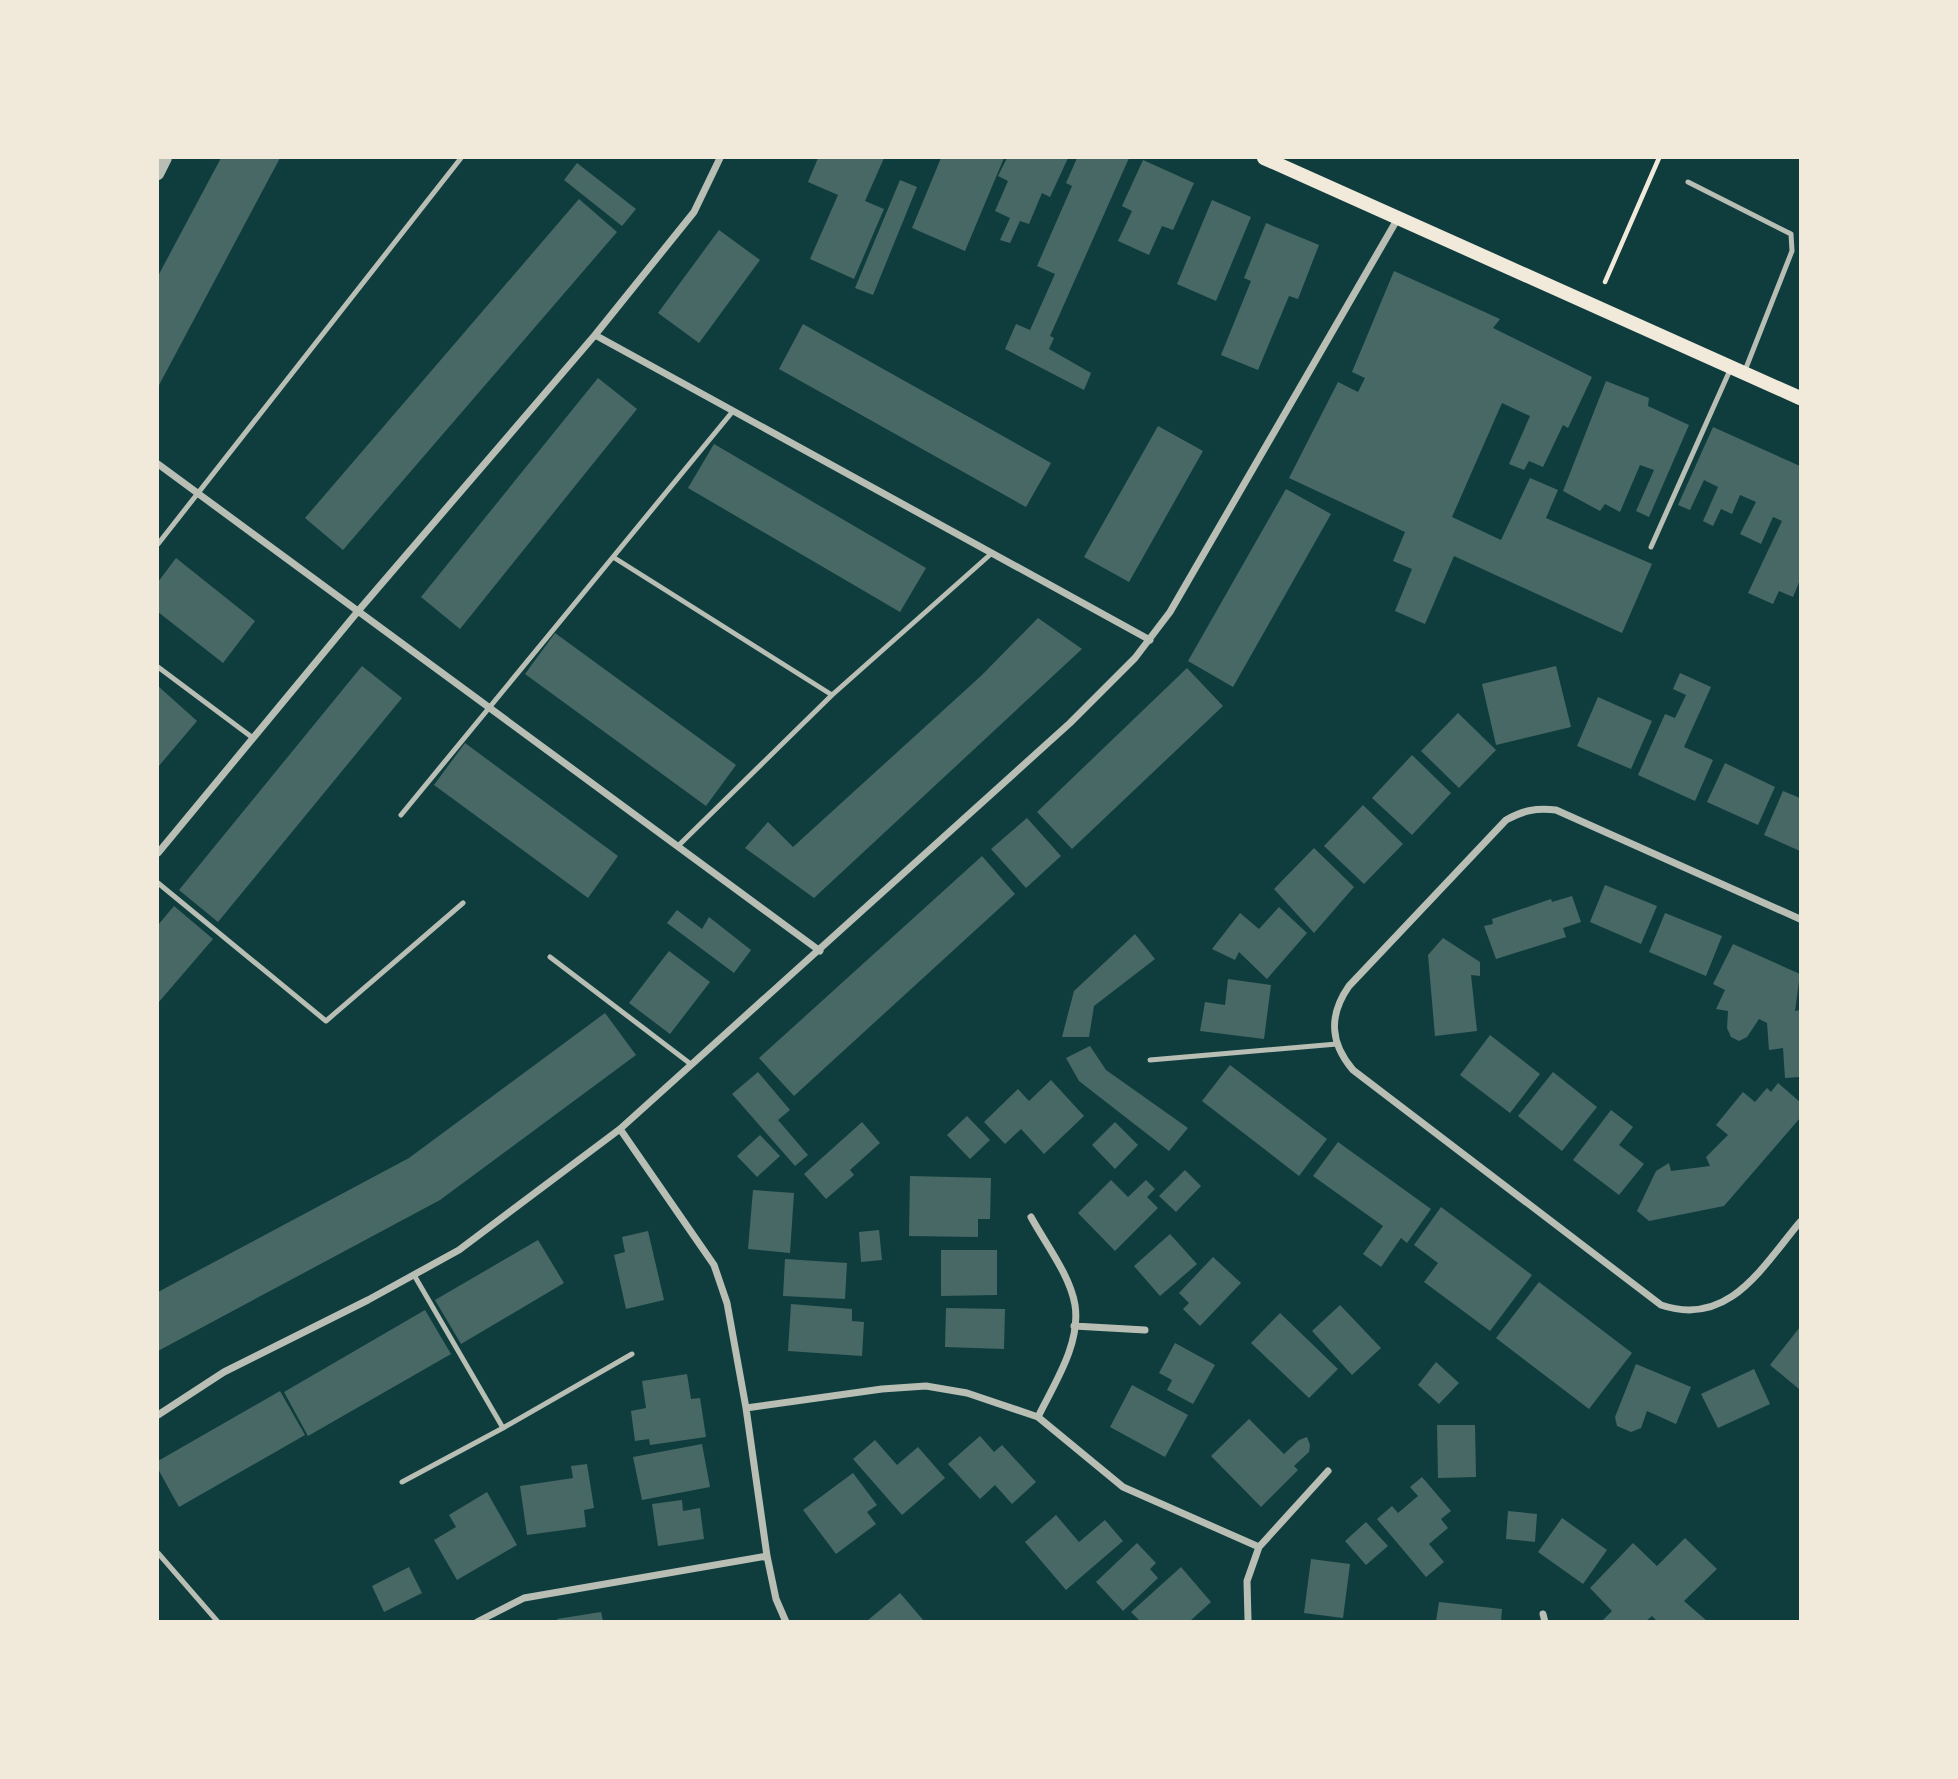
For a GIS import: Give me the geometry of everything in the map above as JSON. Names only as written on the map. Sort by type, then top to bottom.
[{"type":"main road","points":[[1264,158],[1801,398]]},
{"type":"street","points":[[158,853],[359,610],[596,335],[694,212],[720,158]]},
{"type":"street","points":[[158,1415],[224,1372],[459,1250],[620,1129],[1070,723],[1150,640],[1170,612],[1398,218]]},
{"type":"street","points":[[596,335],[1150,640]]},
{"type":"street","points":[[158,464],[820,951]]},
{"type":"street","points":[[1801,919],[1556,810],[1523,811],[1506,820],[1349,986],[1339,1000],[1334,1017],[1333,1036],[1341,1056],[1353,1070],[1661,1305],[1677,1310],[1697,1311],[1716,1306],[1736,1296],[1801,1222]]},
{"type":"street","points":[[620,1129],[714,1265],[727,1303],[747,1408],[767,1556],[776,1599],[786,1622]]},
{"type":"street","points":[[1031,1217],[1065,1278],[1075,1304],[1069,1354],[1038,1417]]},
{"type":"street","points":[[1074,1326],[1145,1330]]},
{"type":"street","points":[[747,1408],[882,1389],[926,1386],[967,1393],[1038,1417],[1123,1487],[1259,1547]]},
{"type":"street","points":[[1248,1619],[1247,1581],[1259,1547],[1328,1471]]},
{"type":"street","points":[[477,1622],[524,1598],[767,1556]]},
{"type":"lane","points":[[158,544],[196,491],[461,158]]},
{"type":"lane","points":[[1651,547],[1738,370],[1792,251],[1791,233],[1688,182]]},
{"type":"lane","points":[[401,815],[733,411]]},
{"type":"lane","points":[[678,846],[832,695],[992,553]]},
{"type":"lane","points":[[613,557],[832,695]]},
{"type":"lane","points":[[158,667],[253,738]]},
{"type":"lane","points":[[158,883],[326,1021],[463,903]]},
{"type":"lane","points":[[550,957],[692,1065]]},
{"type":"lane","points":[[1150,1060],[1337,1044]]},
{"type":"lane","points":[[414,1275],[503,1428]]},
{"type":"lane","points":[[402,1482],[632,1354]]},
{"type":"lane","points":[[158,1553],[218,1622]]},
{"type":"path","points":[[1595,306],[1659,158]]},
{"type":"building","points":[[221,158],[280,158],[158,387],[158,276]]},
{"type":"building","points":[[818,158],[884,158],[865,201],[884,209],[854,279],[810,259],[838,195],[808,182]]},
{"type":"building","points":[[941,158],[1004,158],[965,251],[912,228]]},
{"type":"building","points":[[1007,158],[1068,158],[1050,197],[1042,193],[1029,224],[1020,221],[1010,243],[1000,240],[1010,218],[995,211],[1008,181],[998,176]]},
{"type":"building","points":[[1077,158],[1129,158],[1050,336],[1054,338],[1049,349],[1091,373],[1084,390],[1005,349],[1016,324],[1030,330],[1055,274],[1037,266],[1072,186],[1066,183]]},
{"type":"building","points":[[1143,160],[1194,183],[1173,230],[1162,226],[1149,255],[1118,241],[1132,211],[1122,206]]},
{"type":"building","points":[[577,163],[636,209],[622,226],[564,180]]},
{"type":"building","points":[[900,180],[917,187],[873,295],[855,288]]},
{"type":"building","points":[[579,199],[617,232],[343,550],[305,518]]},
{"type":"building","points":[[1212,200],[1251,217],[1216,301],[1177,284]]},
{"type":"building","points":[[1266,223],[1319,245],[1298,299],[1289,296],[1258,370],[1221,355],[1251,281],[1244,278]]},
{"type":"building","points":[[719,230],[760,260],[699,343],[658,313]]},
{"type":"building","points":[[1394,271],[1500,319],[1493,328],[1592,377],[1568,428],[1563,425],[1543,467],[1529,461],[1524,470],[1509,464],[1530,416],[1502,403],[1452,517],[1501,540],[1530,478],[1558,490],[1546,518],[1652,564],[1622,633],[1454,556],[1425,624],[1395,611],[1412,569],[1393,561],[1405,532],[1289,478],[1338,382],[1358,392],[1365,378],[1352,372]]},
{"type":"building","points":[[803,324],[1051,463],[1026,507],[779,369]]},
{"type":"building","points":[[598,378],[637,409],[460,629],[421,597]]},
{"type":"building","points":[[1606,381],[1649,398],[1648,406],[1689,425],[1649,517],[1636,511],[1654,470],[1640,465],[1620,512],[1605,504],[1600,511],[1563,491]]},
{"type":"building","points":[[1158,426],[1203,451],[1129,582],[1084,557]]},
{"type":"building","points":[[1713,427],[1800,466],[1800,580],[1793,597],[1779,591],[1773,604],[1748,593],[1782,521],[1773,517],[1761,544],[1740,534],[1756,502],[1740,495],[1732,514],[1721,509],[1713,526],[1703,521],[1718,487],[1704,480],[1690,510],[1678,505]]},
{"type":"building","points":[[714,444],[926,568],[900,612],[688,488]]},
{"type":"building","points":[[1286,489],[1331,514],[1233,687],[1188,661]]},
{"type":"building","points":[[176,558],[255,621],[223,663],[158,612],[158,582]]},
{"type":"building","points":[[1038,618],[1082,649],[814,898],[745,848],[768,822],[793,847],[982,675]]},
{"type":"building","points":[[555,633],[736,765],[706,806],[525,674]]},
{"type":"building","points":[[362,666],[402,698],[218,922],[179,890]]},
{"type":"building","points":[[1556,666],[1571,727],[1496,745],[1482,684]]},
{"type":"building","points":[[1187,668],[1223,706],[1072,849],[1037,812]]},
{"type":"building","points":[[1680,673],[1711,687],[1684,747],[1713,760],[1695,801],[1638,775],[1665,714],[1675,718],[1686,695],[1673,689]]},
{"type":"building","points":[[158,686],[197,721],[158,767]]},
{"type":"building","points":[[1598,697],[1652,721],[1631,769],[1577,746]]},
{"type":"building","points":[[1458,713],[1496,750],[1459,788],[1421,751]]},
{"type":"building","points":[[465,743],[618,856],[588,898],[434,785]]},
{"type":"building","points":[[1412,755],[1451,793],[1412,835],[1372,798]]},
{"type":"building","points":[[1725,763],[1775,787],[1758,825],[1707,802]]},
{"type":"building","points":[[1783,791],[1800,798],[1800,851],[1764,835]]},
{"type":"building","points":[[1363,805],[1403,844],[1364,884],[1324,846]]},
{"type":"building","points":[[1027,818],[1061,856],[1026,888],[991,849]]},
{"type":"building","points":[[1314,848],[1354,887],[1314,933],[1274,889]]},
{"type":"building","points":[[982,856],[1015,894],[794,1096],[759,1058]]},
{"type":"building","points":[[1605,885],[1657,906],[1641,944],[1590,922]]},
{"type":"building","points":[[1572,896],[1581,922],[1563,928],[1566,937],[1496,959],[1484,926],[1493,924],[1492,919],[1551,899],[1552,902]]},
{"type":"building","points":[[174,906],[213,939],[158,1003],[158,925]]},
{"type":"building","points":[[1279,907],[1307,933],[1267,979],[1239,952],[1235,960],[1212,949],[1240,913],[1259,929]]},
{"type":"building","points":[[677,910],[702,929],[709,917],[751,950],[734,973],[667,923]]},
{"type":"building","points":[[1665,913],[1722,936],[1706,976],[1649,952]]},
{"type":"building","points":[[1135,934],[1155,959],[1094,1006],[1089,1037],[1062,1037],[1074,991]]},
{"type":"building","points":[[1443,938],[1480,962],[1480,976],[1471,975],[1477,1031],[1435,1036],[1428,955]]},
{"type":"building","points":[[1733,944],[1800,974],[1795,1011],[1800,1010],[1800,1077],[1785,1078],[1783,1048],[1769,1050],[1767,1023],[1759,1019],[1747,1037],[1739,1041],[1731,1037],[1727,1028],[1728,1011],[1716,1009],[1725,990],[1713,984]]},
{"type":"building","points":[[669,951],[710,982],[670,1034],[629,1003]]},
{"type":"building","points":[[1228,979],[1271,985],[1264,1039],[1200,1031],[1205,1002],[1225,1005]]},
{"type":"building","points":[[605,1013],[636,1055],[440,1200],[158,1351],[158,1292],[409,1158]]},
{"type":"building","points":[[1490,1035],[1540,1074],[1510,1113],[1460,1075]]},
{"type":"building","points":[[1090,1046],[1106,1070],[1188,1128],[1169,1151],[1079,1081],[1066,1058]]},
{"type":"building","points":[[1230,1065],[1327,1139],[1299,1176],[1202,1101]]},
{"type":"building","points":[[758,1072],[790,1110],[778,1120],[808,1155],[795,1166],[732,1094]]},
{"type":"building","points":[[1553,1072],[1597,1107],[1562,1151],[1518,1116]]},
{"type":"building","points":[[1051,1080],[1084,1116],[1044,1154],[1021,1129],[1005,1144],[984,1122],[1018,1089],[1029,1101]]},
{"type":"building","points":[[1778,1083],[1800,1102],[1800,1118],[1724,1206],[1649,1221],[1637,1211],[1656,1171],[1669,1163],[1671,1171],[1710,1166],[1706,1157],[1728,1135],[1716,1125],[1743,1092],[1755,1102],[1767,1088],[1771,1092]]},
{"type":"building","points":[[1611,1110],[1633,1127],[1619,1145],[1644,1164],[1619,1195],[1573,1160]]},
{"type":"building","points":[[967,1116],[990,1140],[970,1159],[947,1135]]},
{"type":"building","points":[[862,1122],[880,1143],[850,1170],[854,1175],[826,1199],[804,1174]]},
{"type":"building","points":[[1115,1122],[1138,1145],[1115,1169],[1092,1145]]},
{"type":"building","points":[[760,1135],[780,1156],[757,1177],[737,1156]]},
{"type":"building","points":[[1338,1142],[1431,1209],[1407,1243],[1401,1238],[1381,1267],[1363,1254],[1383,1226],[1313,1176]]},
{"type":"building","points":[[1185,1170],[1201,1186],[1176,1212],[1159,1196]]},
{"type":"building","points":[[910,1176],[991,1178],[990,1219],[978,1219],[978,1237],[909,1236]]},
{"type":"building","points":[[1111,1180],[1128,1197],[1146,1180],[1155,1189],[1147,1197],[1158,1208],[1115,1251],[1078,1213]]},
{"type":"building","points":[[753,1190],[794,1193],[790,1253],[748,1249]]},
{"type":"building","points":[[1441,1207],[1532,1275],[1490,1331],[1424,1282],[1438,1263],[1414,1245]]},
{"type":"building","points":[[879,1230],[882,1260],[861,1262],[859,1232]]},
{"type":"building","points":[[648,1231],[664,1300],[626,1309],[614,1255],[625,1252],[622,1237]]},
{"type":"building","points":[[1170,1234],[1197,1264],[1160,1296],[1134,1266]]},
{"type":"building","points":[[538,1240],[564,1283],[461,1344],[435,1300]]},
{"type":"building","points":[[941,1250],[997,1250],[997,1295],[941,1296]]},
{"type":"building","points":[[1213,1257],[1241,1283],[1200,1326],[1183,1309],[1189,1303],[1179,1293]]},
{"type":"building","points":[[785,1259],[847,1263],[845,1299],[783,1296]]},
{"type":"building","points":[[1539,1282],[1632,1353],[1589,1409],[1496,1338]]},
{"type":"building","points":[[791,1304],[852,1309],[852,1321],[864,1322],[862,1356],[788,1351]]},
{"type":"building","points":[[1340,1305],[1381,1348],[1352,1375],[1312,1331]]},
{"type":"building","points":[[946,1308],[1005,1309],[1004,1349],[945,1347]]},
{"type":"building","points":[[425,1310],[451,1354],[308,1436],[284,1392]]},
{"type":"building","points":[[1280,1313],[1338,1369],[1309,1398],[1251,1343]]},
{"type":"building","points":[[1800,1327],[1800,1387],[1799,1389],[1770,1365]]},
{"type":"building","points":[[1175,1343],[1215,1365],[1193,1404],[1167,1390],[1172,1380],[1159,1373]]},
{"type":"building","points":[[1436,1362],[1459,1383],[1439,1404],[1418,1385]]},
{"type":"building","points":[[1636,1364],[1691,1387],[1676,1424],[1647,1411],[1641,1428],[1631,1432],[1617,1426],[1615,1417]]},
{"type":"building","points":[[1754,1369],[1770,1404],[1718,1428],[1701,1394]]},
{"type":"building","points":[[687,1374],[691,1399],[700,1398],[706,1437],[650,1445],[649,1439],[635,1441],[631,1411],[646,1408],[642,1381]]},
{"type":"building","points":[[1132,1385],[1188,1415],[1165,1457],[1110,1427]]},
{"type":"building","points":[[280,1391],[305,1435],[179,1507],[158,1469],[158,1461]]},
{"type":"building","points":[[1249,1419],[1284,1454],[1299,1440],[1307,1437],[1310,1445],[1309,1452],[1294,1466],[1298,1470],[1261,1507],[1211,1456]]},
{"type":"building","points":[[1437,1425],[1475,1425],[1476,1477],[1438,1478]]},
{"type":"building","points":[[980,1436],[994,1452],[1002,1445],[1036,1482],[1012,1504],[995,1485],[980,1499],[948,1464]]},
{"type":"building","points":[[875,1440],[897,1465],[918,1447],[945,1478],[902,1515],[853,1459]]},
{"type":"building","points":[[702,1444],[710,1487],[642,1500],[633,1457]]},
{"type":"building","points":[[587,1464],[594,1508],[584,1510],[586,1527],[527,1535],[520,1486],[573,1478],[571,1466]]},
{"type":"building","points":[[853,1473],[877,1505],[867,1512],[876,1524],[836,1554],[803,1510]]},
{"type":"building","points":[[1422,1477],[1451,1511],[1441,1519],[1448,1528],[1429,1544],[1444,1562],[1426,1577],[1377,1519],[1392,1506],[1398,1513],[1418,1496],[1410,1487]]},
{"type":"building","points":[[487,1492],[517,1545],[457,1580],[434,1540],[456,1527],[449,1515]]},
{"type":"building","points":[[682,1500],[683,1511],[700,1508],[704,1539],[658,1546],[652,1504]]},
{"type":"building","points":[[1508,1511],[1537,1514],[1535,1542],[1506,1539]]},
{"type":"building","points":[[1056,1515],[1079,1542],[1105,1520],[1123,1541],[1066,1590],[1025,1542]]},
{"type":"building","points":[[1562,1518],[1607,1550],[1583,1584],[1538,1552]]},
{"type":"building","points":[[1366,1522],[1388,1546],[1366,1565],[1345,1541]]},
{"type":"building","points":[[1685,1538],[1717,1569],[1684,1601],[1707,1621],[1657,1621],[1652,1616],[1646,1621],[1602,1621],[1612,1611],[1590,1588],[1633,1543],[1657,1566]]},
{"type":"building","points":[[1137,1543],[1156,1563],[1150,1569],[1158,1578],[1123,1611],[1096,1582]]},
{"type":"building","points":[[1311,1559],[1350,1564],[1343,1618],[1304,1613]]},
{"type":"building","points":[[409,1567],[422,1593],[384,1612],[372,1586]]},
{"type":"building","points":[[1181,1567],[1211,1602],[1190,1621],[1140,1621],[1131,1612]]},
{"type":"building","points":[[900,1593],[924,1621],[867,1621]]},
{"type":"building","points":[[1439,1602],[1502,1609],[1501,1621],[1436,1621]]},
{"type":"building","points":[[601,1612],[603,1621],[557,1619]]}]
